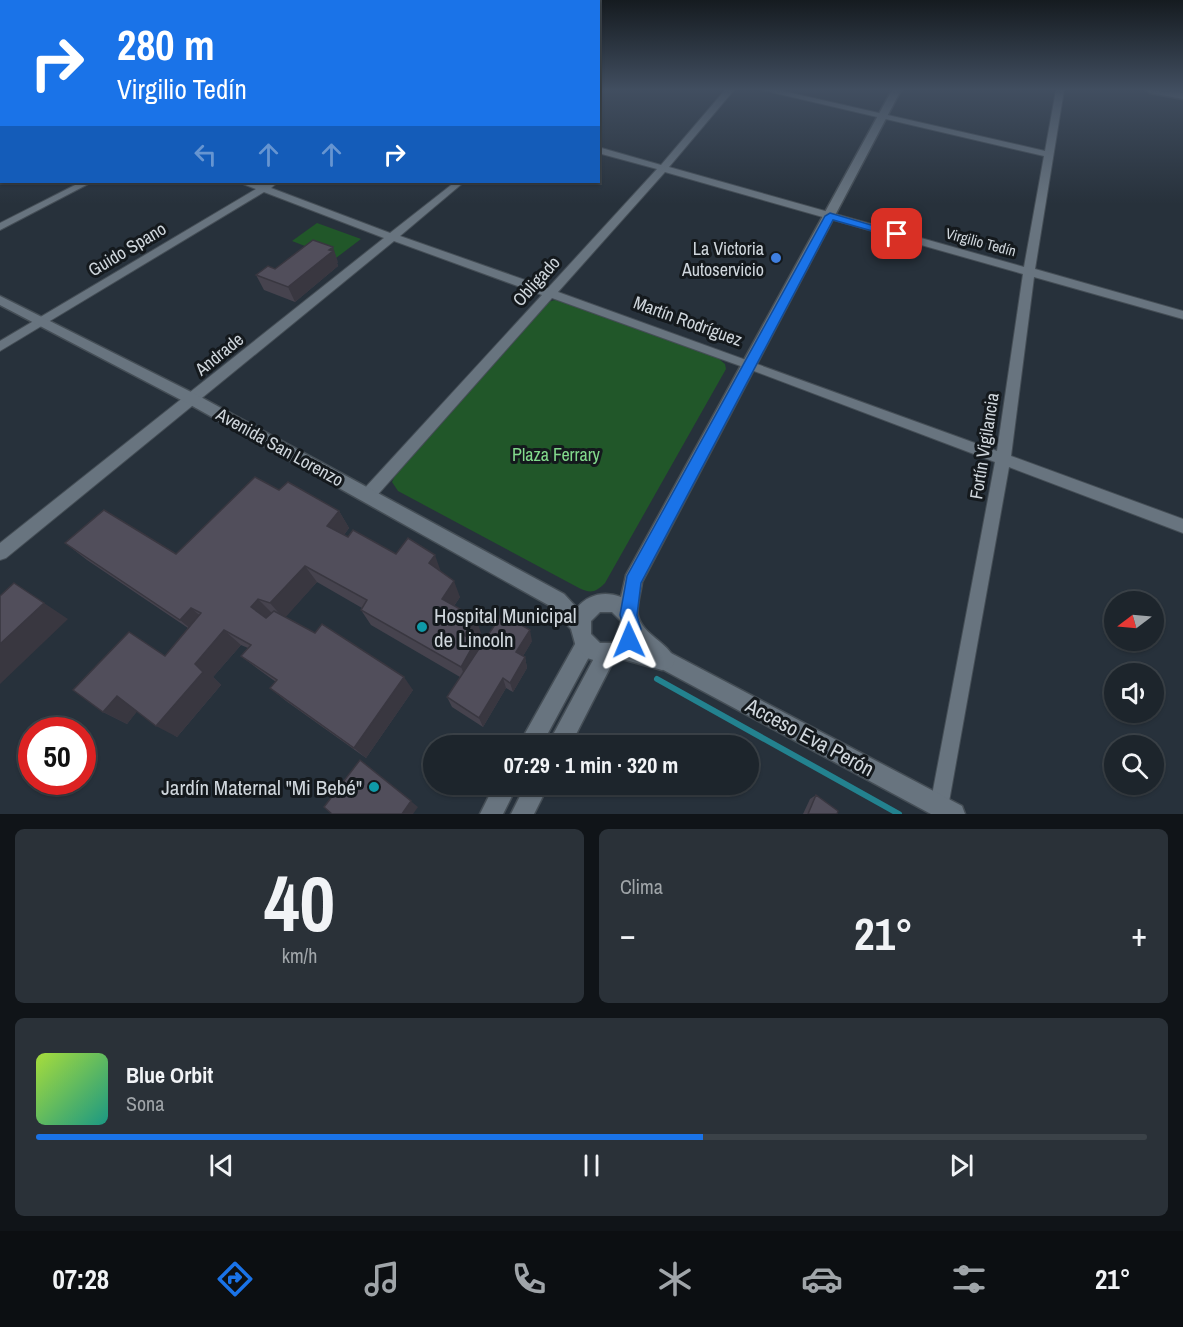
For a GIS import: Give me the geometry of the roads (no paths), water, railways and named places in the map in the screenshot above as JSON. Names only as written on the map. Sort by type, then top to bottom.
[{"type":"main road","points":[[584,635],[596,651],[614,651],[627,644],[633,581],[877,128]]},
{"type":"main road","name":"Avenida San Lorenzo","points":[[0,300],[192,399],[556,600],[584,635]]},
{"type":"main road","points":[[534,735],[584,635],[584,615],[633,581]]},
{"type":"main road","name":"Avenida San Lorenzo","points":[[556,600],[599,605]]},
{"type":"main road","points":[[599,605],[617,605],[630,622]]},
{"type":"main road","name":"Acceso Eva Perón","points":[[630,622],[665,660]]},
{"type":"main road","points":[[564,735],[614,651]]},
{"type":"main road","name":"Acceso Eva Perón","points":[[614,651],[665,660],[947,810]]},
{"type":"main road","points":[[490,814],[501,795]]},
{"type":"main road","points":[[522,814],[532,795]]},
{"type":"street","name":"Obligado","points":[[368,495],[697,128]]},
{"type":"street","points":[[932,128],[1047,154]]},
{"type":"street","name":"Fortín Vigilancia","points":[[947,810],[1003,459],[1052,128]]},
{"type":"street","name":"Virgilio Tedín","points":[[600,151],[1183,315]]},
{"type":"street","points":[[0,226],[85,183]]},
{"type":"street","name":"Martín Rodríguez","points":[[254,183],[269,185],[393,237],[550,291],[1183,526]]},
{"type":"street","name":"Andrade","points":[[0,553],[459,183]]},
{"type":"street","name":"Guido Spano","points":[[0,347],[269,185]]},
{"type":"waterway","points":[[657,679],[899,814]]},
{"type":"place","name":"La Victoria Autoservicio","points":[[776,258]]},
{"type":"place","name":"Hospital Municipal de Lincoln","points":[[422,627]]},
{"type":"place","name":"Jardín Maternal \"Mi Bebé\"","points":[[374,787]]},
{"type":"park label","name":"Plaza Ferrary","points":[[556,454]]}]
